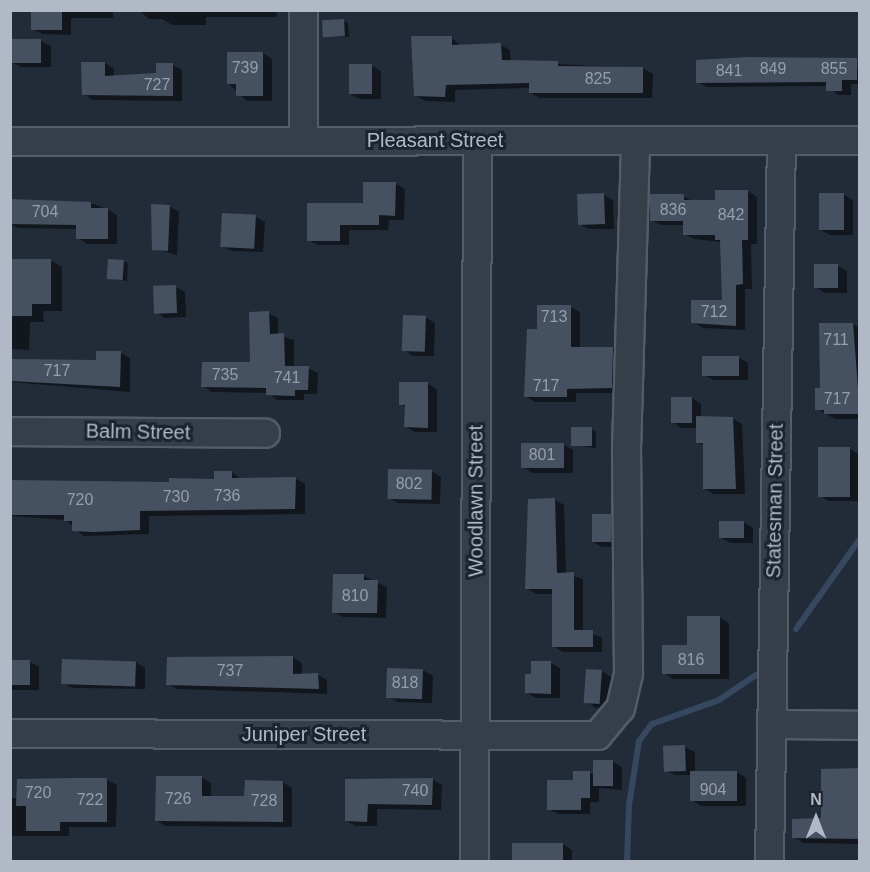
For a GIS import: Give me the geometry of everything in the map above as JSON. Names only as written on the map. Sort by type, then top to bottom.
[{"type":"street","points":[[303,10],[303,140]]},
{"type":"street","name":"Woodlawn Street","points":[[474,861],[477,140]]},
{"type":"street","name":"Juniper Street","points":[[10,733],[597,735],[620,708],[628,673],[626,449],[635,140]]},
{"type":"street","name":"Statesman Street","points":[[769,861],[781,140]]},
{"type":"street","name":"Pleasant Street","points":[[10,141],[860,140]]},
{"type":"street","name":"Balm Street","points":[[10,431],[265,434]]},
{"type":"street","points":[[771,724],[860,725]]},
{"type":"building","points":[[31,10],[62,10],[62,30],[31,30]]},
{"type":"building","points":[[344,19],[345,36],[323,37],[322,20]]},
{"type":"building","points":[[411,36],[452,36],[452,45],[501,43],[502,60],[558,61],[558,66],[643,67],[643,93],[529,93],[529,83],[446,85],[445,97],[414,96]]},
{"type":"building","points":[[10,39],[41,39],[41,63],[10,63]]},
{"type":"building","points":[[227,52],[263,52],[263,96],[236,96],[236,84],[227,84]]},
{"type":"building","points":[[747,57],[857,58],[857,80],[842,80],[842,91],[826,91],[826,82],[696,83],[696,60]]},
{"type":"building","points":[[81,62],[105,62],[105,76],[156,73],[156,63],[173,63],[173,96],[82,95]]},
{"type":"building","points":[[349,64],[372,64],[372,94],[349,94]]},
{"type":"building","points":[[363,182],[396,182],[395,216],[379,215],[379,225],[340,225],[340,241],[307,241],[307,203],[363,203]]},
{"type":"building","points":[[715,190],[748,190],[748,240],[742,240],[743,284],[736,285],[736,326],[691,323],[691,300],[722,300],[720,240],[715,240],[715,235],[683,235],[683,221],[650,221],[650,194],[684,194],[684,200],[715,200]]},
{"type":"building","points":[[604,193],[605,224],[578,225],[577,194]]},
{"type":"building","points":[[819,193],[844,193],[844,230],[819,230]]},
{"type":"building","points":[[10,199],[91,202],[91,208],[108,208],[108,239],[76,239],[76,225],[10,224]]},
{"type":"building","points":[[151,204],[170,205],[168,251],[152,250]]},
{"type":"building","points":[[222,213],[256,215],[254,249],[220,247]]},
{"type":"building","points":[[10,259],[51,259],[51,304],[32,304],[32,316],[10,316]]},
{"type":"building","points":[[108,259],[124,260],[123,280],[107,279]]},
{"type":"building","points":[[814,264],[838,264],[838,288],[814,288]]},
{"type":"building","points":[[176,285],[177,313],[154,314],[153,286]]},
{"type":"building","points":[[537,305],[571,305],[571,347],[613,347],[612,388],[567,389],[567,397],[524,397],[527,329],[537,329]]},
{"type":"building","points":[[269,311],[270,334],[284,333],[285,366],[309,366],[308,390],[295,390],[295,396],[266,395],[266,388],[201,387],[202,362],[250,362],[249,312]]},
{"type":"building","points":[[403,315],[426,316],[425,352],[402,351]]},
{"type":"building","points":[[819,323],[853,323],[860,414],[824,414],[824,410],[815,410],[815,388],[820,388]]},
{"type":"building","points":[[96,351],[121,351],[120,387],[10,381],[10,359],[96,360]]},
{"type":"building","points":[[702,356],[739,356],[739,376],[702,376]]},
{"type":"building","points":[[399,382],[428,382],[428,428],[404,427],[405,405],[399,405]]},
{"type":"building","points":[[671,397],[692,397],[692,423],[671,423]]},
{"type":"building","points":[[696,416],[733,417],[736,489],[703,489],[703,443],[696,443]]},
{"type":"building","points":[[571,427],[592,427],[592,446],[571,446]]},
{"type":"building","points":[[521,443],[564,443],[564,468],[521,468]]},
{"type":"building","points":[[818,447],[850,447],[850,497],[818,497]]},
{"type":"building","points":[[388,469],[432,470],[431,500],[387,499]]},
{"type":"building","points":[[214,471],[232,471],[232,478],[296,477],[295,509],[140,511],[140,530],[94,532],[72,531],[72,521],[64,521],[64,515],[10,515],[10,480],[169,482],[169,478],[214,479]]},
{"type":"building","points":[[555,498],[557,573],[574,572],[574,630],[593,630],[593,647],[552,647],[552,589],[525,589],[528,499]]},
{"type":"building","points":[[592,514],[611,514],[611,542],[592,542]]},
{"type":"building","points":[[719,521],[744,521],[744,538],[719,538]]},
{"type":"building","points":[[333,574],[364,574],[364,580],[378,580],[377,613],[332,613]]},
{"type":"building","points":[[687,616],[720,616],[720,674],[662,674],[662,645],[687,645]]},
{"type":"building","points":[[293,656],[293,674],[318,673],[319,689],[166,685],[167,657]]},
{"type":"building","points":[[62,659],[136,662],[135,687],[61,684]]},
{"type":"building","points":[[10,660],[30,660],[30,685],[10,685]]},
{"type":"building","points":[[531,661],[551,661],[551,694],[525,693],[525,674],[531,674]]},
{"type":"building","points":[[387,668],[423,669],[422,699],[386,698]]},
{"type":"building","points":[[586,669],[602,670],[600,704],[584,703]]},
{"type":"building","points":[[685,745],[686,771],[664,772],[663,746]]},
{"type":"building","points":[[593,760],[613,760],[613,786],[593,786]]},
{"type":"building","points":[[860,768],[860,839],[792,838],[792,819],[821,818],[821,769]]},
{"type":"building","points":[[573,771],[590,771],[590,798],[581,798],[581,810],[547,810],[547,780],[573,780]]},
{"type":"building","points":[[690,771],[737,771],[737,801],[690,801]]},
{"type":"building","points":[[156,776],[202,776],[202,796],[244,796],[245,780],[283,781],[283,822],[155,821]]},
{"type":"building","points":[[107,778],[107,822],[60,822],[60,831],[26,831],[26,806],[16,806],[17,779]]},
{"type":"building","points":[[433,778],[432,805],[368,804],[367,822],[345,821],[345,779]]},
{"type":"building","points":[[512,843],[563,843],[563,861],[512,861]]},
{"type":"waterway","points":[[796,629],[860,539]]},
{"type":"waterway","points":[[627,862],[629,805],[639,741],[652,724],[719,700],[756,675]]}]
